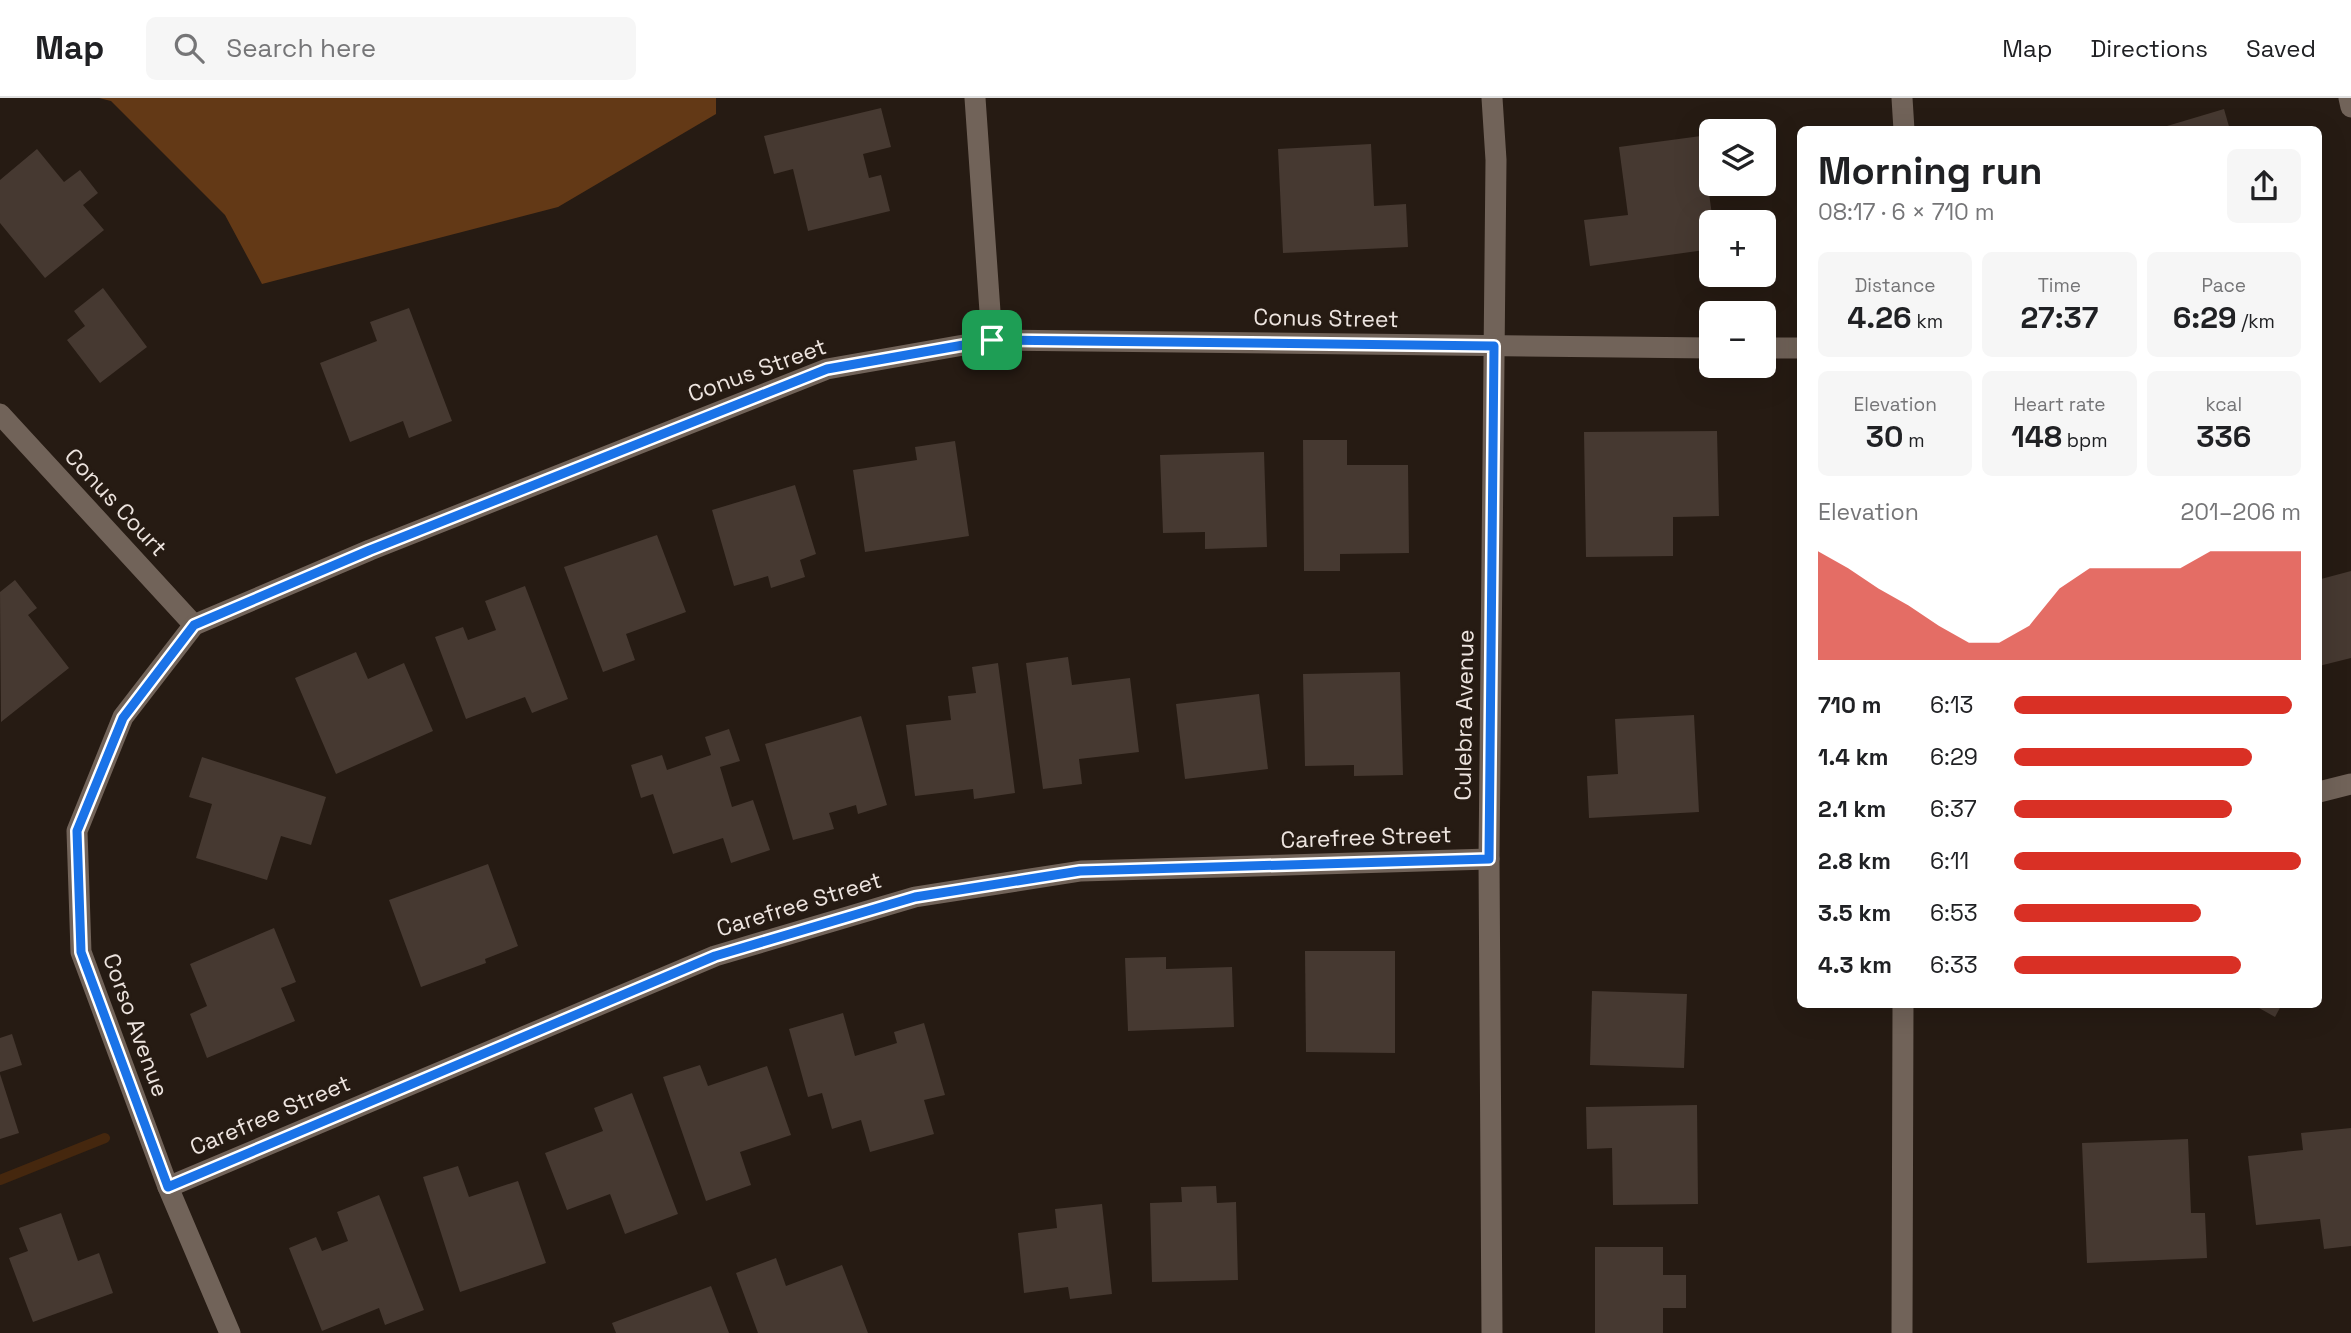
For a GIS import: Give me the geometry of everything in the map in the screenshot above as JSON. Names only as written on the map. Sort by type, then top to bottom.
[{"type":"street","points":[[975,98],[992,340]]},
{"type":"street","name":"Culebra Avenue","points":[[1492,98],[1496,160],[1489,859],[1492,1333]]},
{"type":"street","points":[[1902,98],[1903,126]]},
{"type":"street","points":[[2349,98],[2351,107]]},
{"type":"street","name":"Conus Street","points":[[194,625],[370,550],[827,369],[992,340],[1699,348]]},
{"type":"street","points":[[1776,348],[1797,348]]},
{"type":"street","name":"Conus Court","points":[[0,414],[194,625]]},
{"type":"street","name":"Corso Avenue","points":[[194,625],[123,718],[77,831],[81,952],[168,1187],[230,1333]]},
{"type":"street","points":[[2322,791],[2351,784]]},
{"type":"street","name":"Carefree Street","points":[[168,1187],[715,956],[915,897],[1080,871],[1489,859]]},
{"type":"street","points":[[1902,1333],[1903,1008]]},
{"type":"shaded area","points":[[99,98],[716,98],[716,114],[558,207],[262,284],[225,215],[111,101]]},
{"type":"building","points":[[881,108],[891,147],[863,154],[869,178],[881,175],[890,211],[808,231],[793,169],[774,174],[764,136]]},
{"type":"building","points":[[2224,109],[2229,126],[2167,126]]},
{"type":"building","points":[[1699,136],[1699,196],[1709,196],[1711,210],[1699,210],[1699,251],[1590,266],[1584,220],[1628,215],[1619,147]]},
{"type":"building","points":[[1371,144],[1374,206],[1406,204],[1408,247],[1283,253],[1278,149]]},
{"type":"building","points":[[37,149],[64,182],[80,170],[98,193],[83,205],[104,230],[45,278],[0,223],[0,180]]},
{"type":"building","points":[[103,288],[147,347],[100,383],[67,340],[85,326],[74,311]]},
{"type":"building","points":[[409,308],[452,421],[409,438],[403,421],[350,442],[320,363],[377,341],[370,322]]},
{"type":"building","points":[[1717,431],[1719,516],[1673,517],[1673,556],[1586,557],[1584,432]]},
{"type":"building","points":[[1303,440],[1347,440],[1347,465],[1408,465],[1409,553],[1340,554],[1340,571],[1304,571]]},
{"type":"building","points":[[955,441],[969,536],[865,552],[853,470],[917,460],[915,447]]},
{"type":"building","points":[[1264,452],[1267,547],[1205,549],[1205,532],[1163,533],[1160,455]]},
{"type":"building","points":[[795,485],[816,554],[800,560],[805,577],[771,588],[768,576],[734,586],[712,510]]},
{"type":"building","points":[[657,535],[686,612],[626,634],[635,660],[603,672],[564,567]]},
{"type":"building","points":[[2351,571],[2351,658],[2322,665],[2322,579]]},
{"type":"building","points":[[15,580],[37,608],[28,615],[69,668],[1,722],[0,592]]},
{"type":"building","points":[[525,586],[568,699],[532,713],[525,697],[466,719],[435,637],[463,627],[468,640],[496,630],[485,601]]},
{"type":"building","points":[[356,652],[368,679],[404,663],[433,731],[336,774],[295,678]]},
{"type":"building","points":[[1068,657],[1072,685],[1130,678],[1139,752],[1079,759],[1082,784],[1043,789],[1026,663]]},
{"type":"building","points":[[998,663],[1015,793],[974,799],[973,789],[915,796],[906,725],[951,720],[948,696],[976,693],[972,667]]},
{"type":"building","points":[[1400,672],[1403,775],[1354,776],[1354,765],[1305,766],[1303,674]]},
{"type":"building","points":[[1259,694],[1268,769],[1185,779],[1176,704]]},
{"type":"building","points":[[1694,715],[1699,812],[1589,818],[1587,776],[1618,774],[1615,719]]},
{"type":"building","points":[[861,716],[887,805],[858,814],[856,805],[829,813],[834,829],[793,840],[765,744]]},
{"type":"building","points":[[729,729],[740,761],[720,767],[732,807],[753,800],[770,850],[731,863],[723,838],[673,854],[653,794],[641,798],[631,765],[662,755],[667,770],[711,755],[705,737]]},
{"type":"building","points":[[202,757],[326,797],[311,845],[281,836],[267,880],[196,858],[212,804],[189,797]]},
{"type":"building","points":[[488,864],[518,946],[485,959],[486,963],[421,987],[389,900]]},
{"type":"building","points":[[274,928],[296,982],[281,988],[295,1021],[207,1058],[190,1014],[207,1006],[190,964]]},
{"type":"building","points":[[1305,951],[1395,951],[1395,1053],[1306,1052]]},
{"type":"building","points":[[1166,957],[1166,969],[1232,967],[1234,1027],[1128,1031],[1125,958]]},
{"type":"building","points":[[1592,991],[1687,994],[1684,1068],[1590,1065]]},
{"type":"building","points":[[2259,1008],[2280,1008],[2275,1017]]},
{"type":"building","points":[[843,1013],[855,1056],[897,1043],[894,1032],[924,1023],[945,1095],[924,1100],[934,1134],[870,1152],[861,1120],[832,1129],[822,1093],[808,1097],[789,1029]]},
{"type":"building","points":[[12,1034],[22,1065],[0,1072],[0,1038]]},
{"type":"building","points":[[700,1065],[708,1086],[767,1066],[791,1135],[740,1152],[751,1185],[706,1201],[663,1077]]},
{"type":"building","points":[[0,1074],[19,1133],[0,1139]]},
{"type":"building","points":[[632,1093],[678,1214],[625,1234],[610,1194],[567,1210],[545,1153],[603,1131],[594,1108]]},
{"type":"building","points":[[1697,1105],[1698,1204],[1613,1205],[1612,1148],[1587,1149],[1586,1107]]},
{"type":"building","points":[[2351,1128],[2351,1246],[2324,1249],[2320,1219],[2256,1225],[2248,1156],[2303,1150],[2301,1133]]},
{"type":"building","points":[[2188,1139],[2191,1213],[2205,1213],[2207,1258],[2087,1263],[2082,1143]]},
{"type":"building","points":[[458,1166],[469,1197],[518,1181],[546,1263],[460,1292],[423,1177]]},
{"type":"building","points":[[1216,1186],[1217,1203],[1236,1202],[1238,1280],[1152,1282],[1150,1203],[1182,1202],[1181,1187]]},
{"type":"building","points":[[379,1195],[424,1310],[385,1325],[379,1308],[322,1331],[289,1248],[316,1237],[322,1251],[348,1241],[337,1212]]},
{"type":"building","points":[[1102,1204],[1112,1294],[1070,1299],[1068,1287],[1024,1293],[1018,1233],[1057,1228],[1055,1209]]},
{"type":"building","points":[[61,1213],[78,1261],[99,1253],[113,1293],[33,1322],[9,1258],[28,1251],[19,1228]]},
{"type":"building","points":[[1595,1247],[1663,1247],[1663,1275],[1686,1275],[1686,1308],[1663,1308],[1663,1333],[1595,1333]]},
{"type":"building","points":[[776,1258],[786,1286],[842,1265],[868,1333],[758,1333],[736,1273]]},
{"type":"building","points":[[711,1286],[729,1333],[616,1333],[612,1323]]},
{"type":"waterway","points":[[0,1180],[105,1138]]},
{"type":"route","points":[[992,340],[1494,346],[1489,859],[1080,871],[915,897],[715,956],[168,1187],[81,952],[77,831],[123,718],[194,625],[370,550],[827,369],[992,340]]}]
